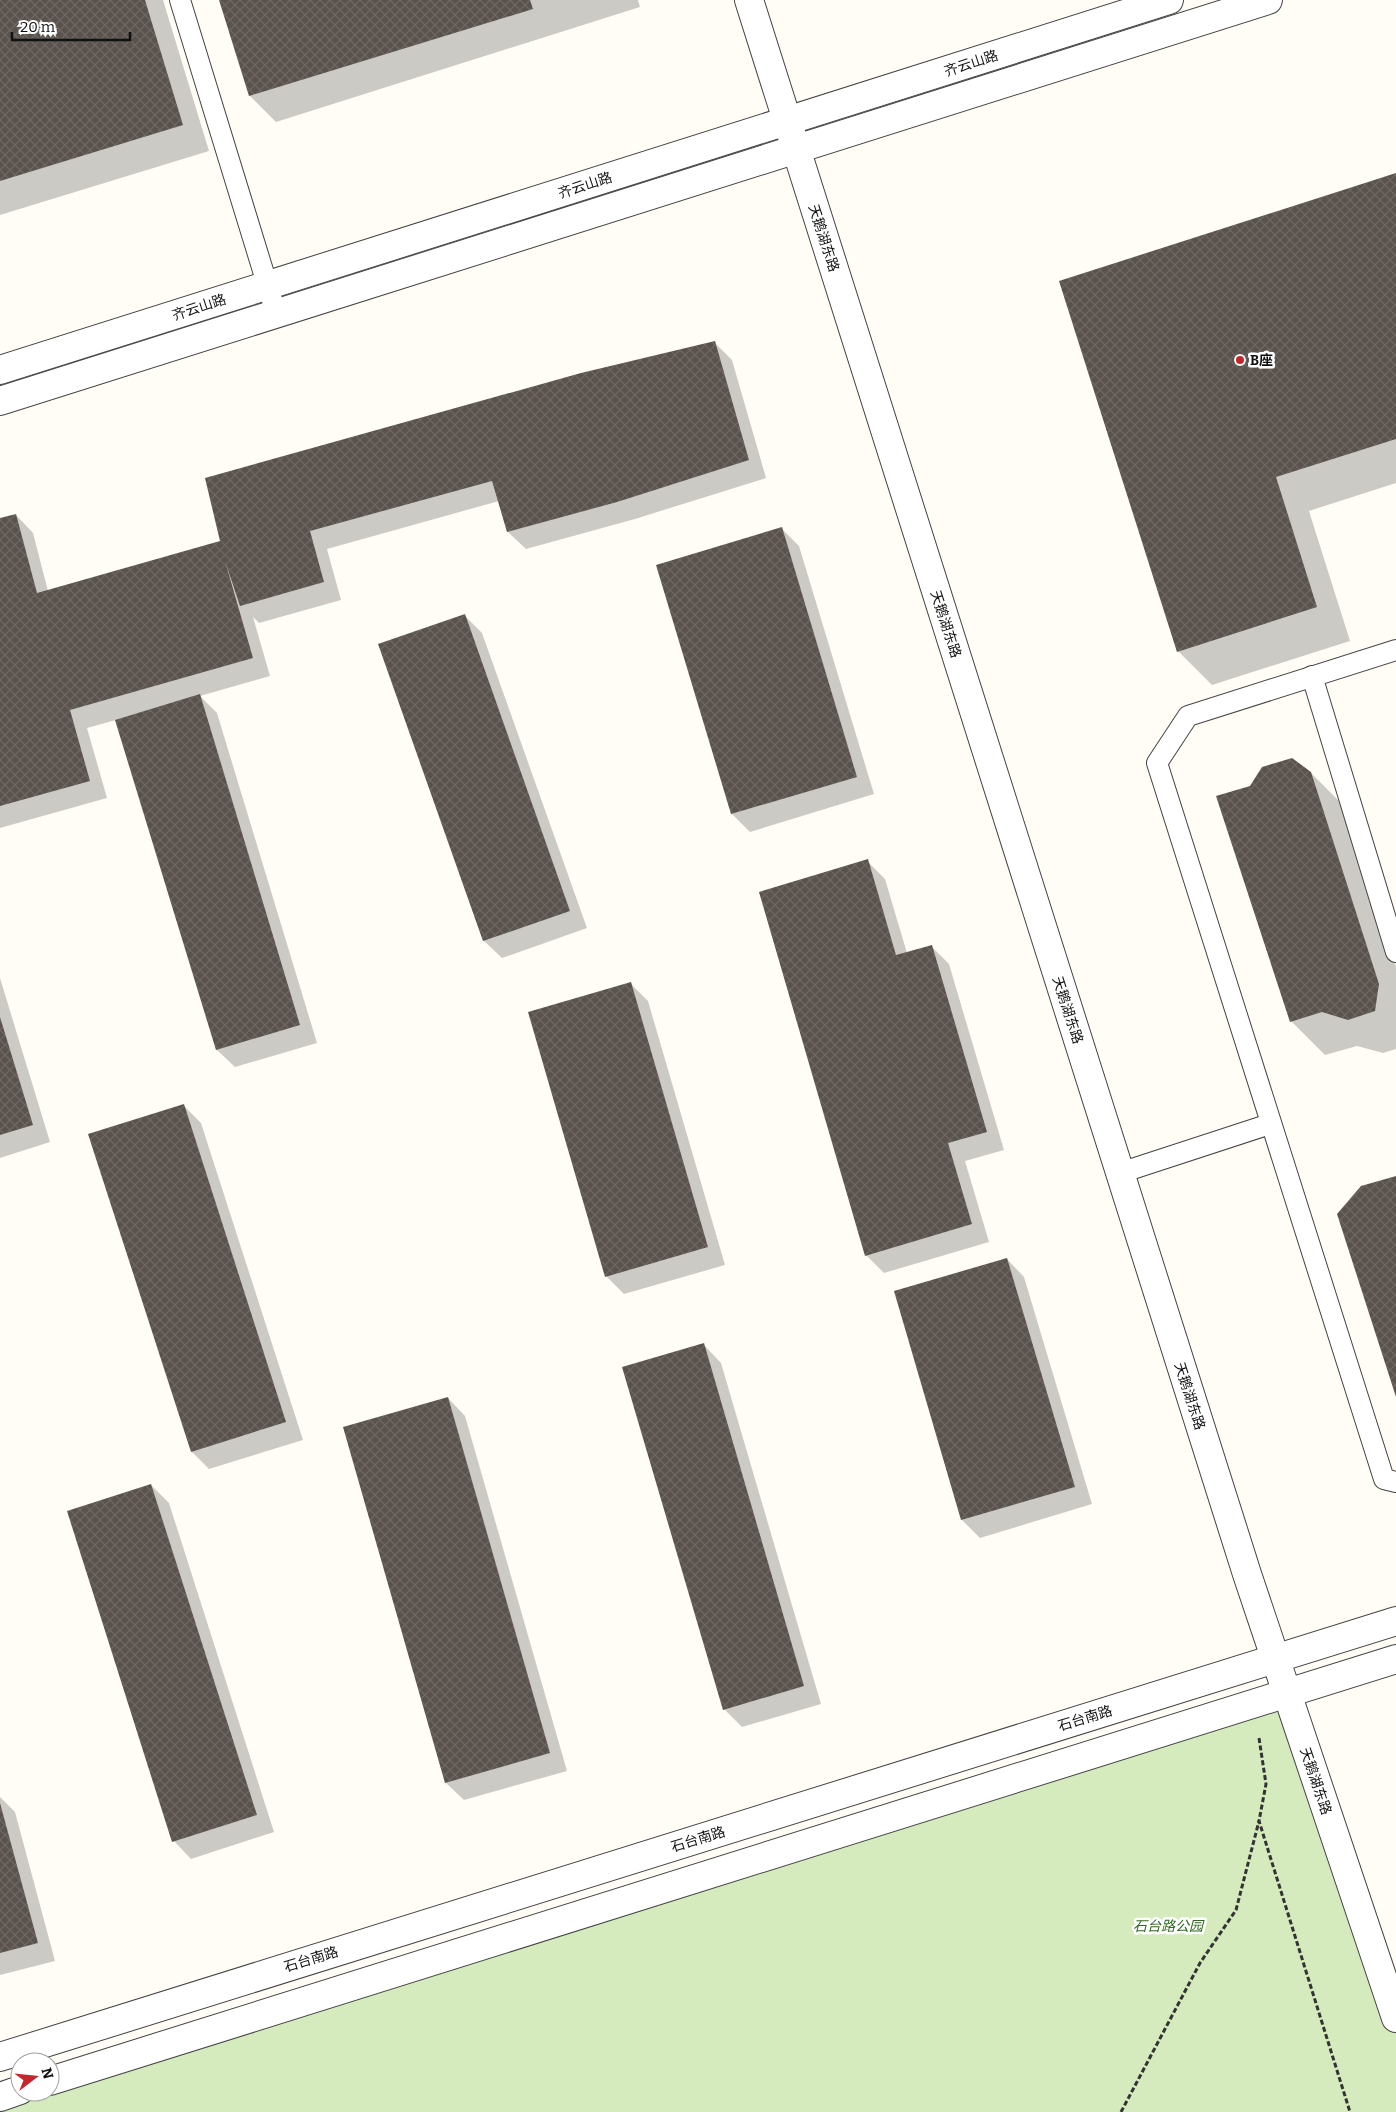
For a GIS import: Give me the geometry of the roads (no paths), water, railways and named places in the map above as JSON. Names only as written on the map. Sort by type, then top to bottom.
[{"type":"street","name":"天鹅湖东路","points":[[749,0],[1247,1574],[1396,2018]]},
{"type":"street","name":"齐云山路","points":[[0,370],[1170,0]]},
{"type":"street","points":[[0,400],[1268,0]]},
{"type":"street","name":"石台南路","points":[[0,2056],[1396,1621]]},
{"type":"street","points":[[60,2078],[1396,1659]]},
{"type":"lane","points":[[180,0],[276,313]]},
{"type":"lane","points":[[1396,650],[1188,716],[1157,763],[1384,1479],[1396,1482]]},
{"type":"lane","points":[[1312,676],[1396,952]]},
{"type":"lane","points":[[1120,1173],[1270,1124]]},
{"type":"place","name":"B座","points":[[1240,360]]},
{"type":"park label","name":"石台路公园","points":[[1168,1926]]}]
